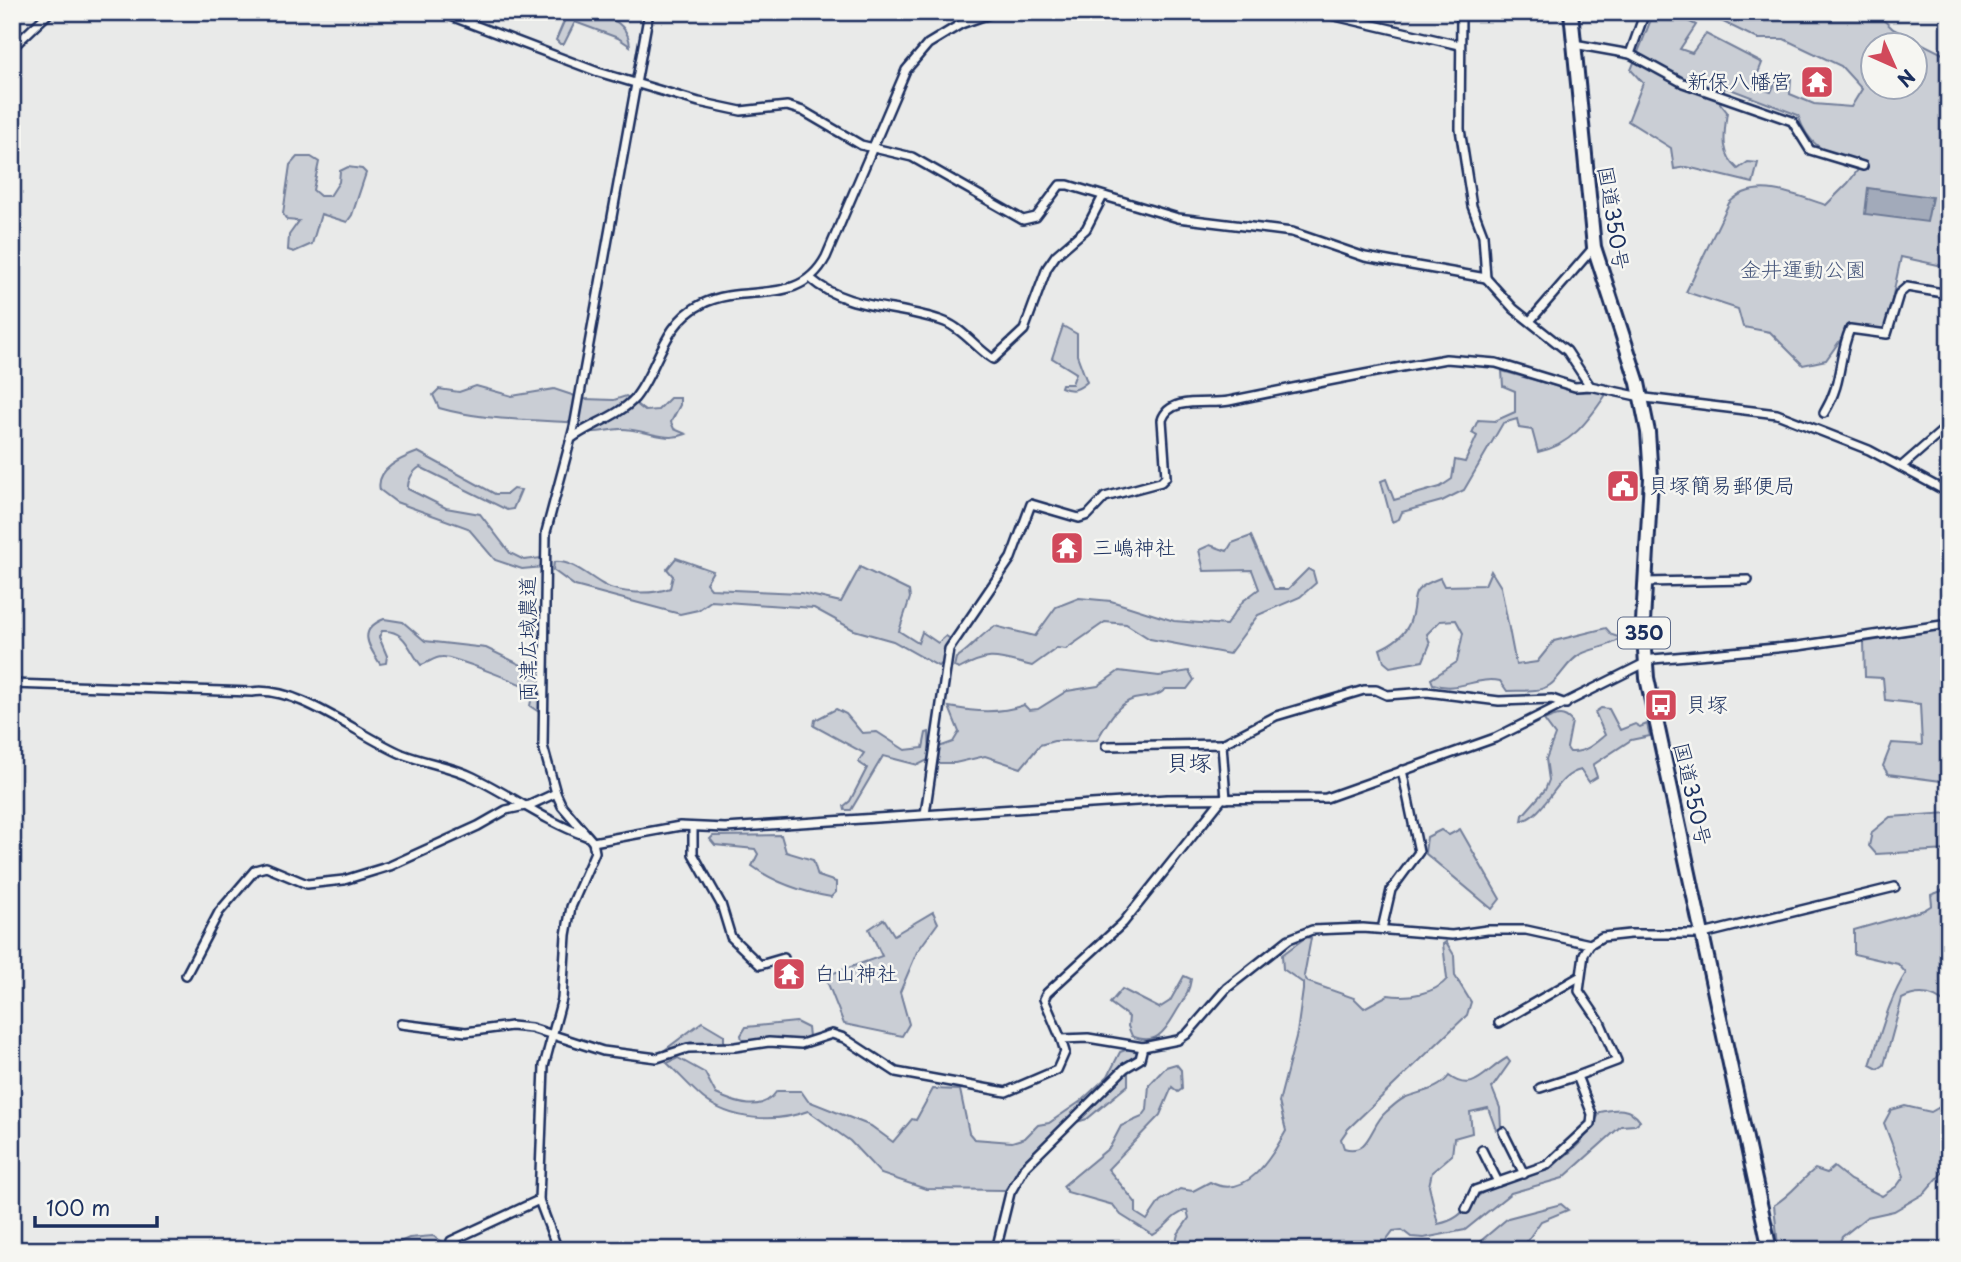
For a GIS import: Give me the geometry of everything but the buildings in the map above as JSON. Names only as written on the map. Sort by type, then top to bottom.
[{"type":"highway","name":"国道350号","points":[[1572,12],[1594,247],[1641,396],[1648,432],[1651,478],[1645,582],[1646,662],[1653,711],[1770,1250]]},
{"type":"street","points":[[12,48],[50,12]]},
{"type":"street","points":[[440,12],[636,85],[741,111],[787,106],[873,148],[912,158],[1023,220],[1036,217],[1060,185],[1178,218],[1292,232],[1365,257],[1486,278]]},
{"type":"street","name":"両津広域農道","points":[[590,839],[556,793],[543,746],[546,531],[571,438],[649,12]]},
{"type":"street","points":[[571,438],[628,405],[637,395],[666,338],[701,304],[794,287],[811,279],[826,257],[905,70],[915,56],[953,29],[995,12]]},
{"type":"street","points":[[1318,12],[1459,45]]},
{"type":"street","points":[[1461,12],[1460,129],[1472,206],[1483,235],[1486,278],[1501,297],[1567,351],[1590,386]]},
{"type":"street","points":[[1630,54],[1645,12]]},
{"type":"street","points":[[1574,44],[1630,54],[1683,83],[1792,121],[1810,150],[1863,166]]},
{"type":"street","points":[[811,279],[823,289],[868,305],[948,323],[993,359],[1024,331],[1047,268],[1056,255],[1086,229],[1102,196]]},
{"type":"street","points":[[1530,321],[1594,247]]},
{"type":"street","points":[[1824,414],[1841,377],[1845,342],[1850,328],[1887,334],[1902,289],[1907,287],[1949,294]]},
{"type":"street","points":[[925,814],[950,649],[1011,558],[1031,504],[1079,518],[1088,515],[1105,497],[1161,482],[1166,477],[1163,420],[1168,408],[1173,405],[1220,403],[1446,359],[1496,363],[1575,387],[1590,386],[1641,396],[1777,414],[1869,450],[1949,492]]},
{"type":"street","points":[[1901,467],[1949,425]]},
{"type":"street","points":[[1645,582],[1748,580]]},
{"type":"street","points":[[12,684],[252,692],[268,690],[311,706],[401,754],[470,775],[520,806],[590,839],[656,829],[725,828],[1167,799],[1326,798],[1495,738],[1646,662],[1674,656],[1798,646],[1949,624]]},
{"type":"street","points":[[1106,746],[1222,744],[1276,716],[1364,690],[1377,690],[1387,695],[1427,692],[1499,701],[1552,699],[1567,704]]},
{"type":"street","points":[[401,1024],[466,1032],[511,1026],[554,1034],[603,1051],[657,1058],[688,1048],[735,1048],[769,1042],[801,1044],[832,1034],[844,1038],[896,1072],[1006,1092],[1058,1070],[1065,1052],[1044,999],[1046,993],[1123,923],[1224,799],[1222,744]]},
{"type":"street","points":[[1382,929],[1391,890],[1419,852],[1402,770]]},
{"type":"street","points":[[186,975],[219,912],[255,870],[266,867],[307,884],[344,880],[426,851],[506,810],[530,805],[556,793]]},
{"type":"street","points":[[693,827],[693,854],[721,904],[731,937],[760,965],[784,958]]},
{"type":"street","points":[[558,1250],[539,1200],[544,1066],[562,999],[566,935],[577,891],[595,852],[590,839]]},
{"type":"street","points":[[1540,1088],[1617,1061],[1600,1022],[1579,991],[1579,977],[1590,944],[1602,937],[1630,934],[1703,934],[1895,887]]},
{"type":"street","points":[[1061,1039],[1088,1038],[1143,1047],[1178,1040],[1187,1034],[1227,988],[1289,939],[1311,930],[1382,929],[1452,935],[1487,930],[1526,930],[1590,944]]},
{"type":"street","points":[[1499,1023],[1579,977]]},
{"type":"street","points":[[996,1250],[1010,1193],[1025,1167],[1125,1068],[1140,1059],[1143,1047]]},
{"type":"street","points":[[1466,1209],[1475,1190],[1547,1165],[1591,1124],[1592,1114],[1577,1076]]},
{"type":"street","points":[[1503,1132],[1524,1174]]},
{"type":"street","points":[[1482,1150],[1498,1182]]},
{"type":"street","points":[[451,1241],[539,1200]]},
{"type":"green space","points":[[548,12],[585,12],[610,18],[620,24],[627,33],[630,46],[618,38],[575,22],[564,44],[560,44],[556,40],[566,17]]},
{"type":"green space","name":"金井運動公園","points":[[1654,12],[1670,12],[1696,25],[1680,49],[1692,53],[1706,34],[1762,63],[1753,86],[1771,92],[1780,73],[1791,78],[1790,94],[1814,104],[1851,107],[1860,92],[1860,102],[1930,102],[1930,48],[1949,57],[1949,274],[1943,273],[1943,266],[1901,257],[1886,328],[1883,331],[1851,325],[1826,360],[1803,365],[1770,332],[1743,327],[1738,309],[1686,292],[1729,203],[1739,195],[1763,189],[1775,190],[1826,205],[1863,163],[1831,153],[1815,144],[1808,137],[1798,115],[1725,87],[1720,103],[1727,112],[1724,136],[1728,157],[1738,169],[1748,162],[1758,163],[1753,183],[1687,167],[1674,169],[1671,148],[1628,121],[1643,83],[1631,70]]},
{"type":"green space","name":"金井運動公園","points":[[1724,12],[1875,12],[1899,32],[1860,32],[1860,87],[1841,66],[1784,39],[1758,39],[1721,21]]},
{"type":"green space","points":[[297,157],[311,157],[319,162],[313,190],[320,196],[330,196],[339,182],[340,171],[348,167],[362,169],[366,173],[352,215],[347,222],[321,214],[312,244],[294,252],[288,250],[289,235],[299,221],[287,220],[283,214],[290,165]]},
{"type":"green space","points":[[1063,326],[1077,334],[1077,355],[1087,382],[1075,389],[1061,387],[1062,384],[1072,384],[1076,373],[1052,358]]},
{"type":"green space","points":[[1502,371],[1577,392],[1603,391],[1605,396],[1585,423],[1569,438],[1538,452],[1532,430],[1519,428],[1517,419],[1503,423],[1464,490],[1442,501],[1402,512],[1399,519],[1392,522],[1381,481],[1386,479],[1394,500],[1440,487],[1452,479],[1455,460],[1465,462],[1477,436],[1472,433],[1478,420],[1495,421],[1515,412],[1515,391],[1503,386]]},
{"type":"green space","points":[[476,386],[512,396],[554,389],[584,399],[614,400],[626,396],[645,411],[658,410],[670,398],[680,398],[680,405],[671,422],[674,429],[686,434],[670,437],[620,429],[588,432],[577,430],[578,423],[473,415],[439,408],[433,395],[439,389],[459,392]]},
{"type":"green space","points":[[418,452],[495,494],[507,494],[513,489],[521,490],[513,509],[507,510],[420,467],[411,476],[408,486],[408,489],[446,508],[480,514],[510,553],[524,560],[541,558],[543,567],[522,569],[495,560],[468,528],[396,502],[380,490],[382,476],[391,465]]},
{"type":"green space","points":[[1251,536],[1274,589],[1288,589],[1308,569],[1313,572],[1316,583],[1300,597],[1258,615],[1229,654],[1150,639],[1126,624],[1105,622],[1066,649],[1057,648],[1032,666],[987,658],[959,669],[954,667],[956,658],[995,626],[1035,636],[1056,607],[1079,598],[1111,601],[1174,621],[1226,625],[1243,601],[1259,589],[1252,570],[1204,571],[1199,550],[1210,545],[1227,551],[1232,543]]},
{"type":"green space","points":[[676,558],[713,571],[706,583],[711,589],[801,593],[841,602],[860,567],[909,591],[910,598],[899,631],[918,643],[922,632],[938,643],[946,636],[952,640],[942,664],[938,666],[893,641],[854,630],[814,608],[711,601],[698,610],[680,614],[575,586],[553,570],[554,562],[561,562],[574,566],[611,588],[627,592],[654,592],[670,588],[673,576],[667,569]]},
{"type":"green space","points":[[1491,571],[1501,587],[1516,665],[1537,662],[1554,641],[1606,628],[1612,635],[1621,638],[1612,644],[1581,654],[1550,685],[1535,690],[1507,691],[1500,681],[1492,680],[1450,687],[1433,684],[1431,679],[1457,662],[1463,633],[1456,620],[1440,621],[1427,634],[1430,644],[1423,661],[1390,667],[1384,662],[1380,649],[1397,639],[1407,628],[1415,596],[1421,587],[1440,578],[1444,586],[1485,585]]},
{"type":"green space","points":[[384,619],[403,622],[425,641],[486,648],[540,674],[542,709],[539,712],[530,706],[533,690],[473,665],[442,657],[421,665],[402,637],[390,631],[382,631],[379,637],[387,656],[386,663],[380,664],[367,638],[370,628]]},
{"type":"green space","points":[[1949,628],[1949,782],[1888,774],[1883,766],[1892,743],[1922,745],[1920,704],[1885,700],[1883,678],[1865,677],[1864,642]]},
{"type":"green space","points":[[1119,671],[1159,676],[1189,671],[1194,680],[1187,689],[1166,689],[1122,705],[1097,740],[1054,741],[1040,745],[1021,768],[985,756],[955,763],[938,763],[939,747],[953,742],[959,732],[949,707],[987,711],[1024,705],[1029,710],[1038,709],[1067,691],[1098,686]]},
{"type":"green space","points":[[1601,708],[1609,709],[1620,730],[1635,724],[1640,727],[1647,724],[1650,736],[1631,740],[1593,765],[1597,777],[1589,782],[1581,770],[1572,773],[1539,810],[1522,821],[1523,815],[1545,790],[1549,780],[1546,759],[1555,735],[1544,720],[1559,715],[1566,716],[1572,722],[1567,748],[1570,752],[1580,751],[1605,735],[1595,712]]},
{"type":"green space","points":[[836,709],[846,714],[862,733],[877,732],[905,750],[923,748],[926,733],[929,732],[930,759],[918,765],[883,756],[851,810],[845,810],[844,806],[850,801],[867,768],[858,762],[864,753],[814,726],[815,720]]},
{"type":"green space","points":[[1949,813],[1949,850],[1876,854],[1869,846],[1872,832],[1890,817]]},
{"type":"green space","points":[[1460,829],[1500,899],[1492,909],[1425,853],[1427,837],[1441,830],[1449,835]]},
{"type":"green space","points":[[781,835],[786,852],[813,860],[818,876],[836,882],[836,892],[831,897],[790,886],[761,872],[752,866],[758,854],[755,849],[715,845],[710,839],[713,836]]},
{"type":"green space","points":[[1949,888],[1949,1007],[1927,994],[1915,994],[1902,999],[1884,1065],[1878,1069],[1870,1065],[1890,1006],[1906,973],[1898,964],[1854,954],[1854,930],[1924,910],[1932,905],[1931,895]]},
{"type":"green space","points":[[933,912],[938,923],[917,952],[900,992],[909,1024],[902,1036],[844,1024],[825,976],[882,956],[869,929],[884,919],[894,935]]},
{"type":"green space","points":[[1306,937],[1311,938],[1304,976],[1308,982],[1354,998],[1364,1008],[1388,995],[1420,994],[1442,984],[1447,979],[1443,944],[1446,942],[1454,955],[1455,976],[1471,1002],[1467,1015],[1348,1129],[1341,1139],[1344,1148],[1359,1148],[1364,1144],[1381,1118],[1404,1098],[1434,1088],[1449,1076],[1466,1083],[1473,1082],[1507,1058],[1510,1062],[1492,1088],[1500,1108],[1501,1128],[1496,1130],[1488,1108],[1470,1112],[1472,1133],[1454,1138],[1452,1155],[1432,1172],[1429,1186],[1438,1224],[1455,1218],[1486,1191],[1565,1156],[1578,1145],[1600,1112],[1627,1111],[1640,1121],[1635,1125],[1621,1126],[1563,1178],[1511,1193],[1465,1230],[1424,1238],[1411,1237],[1402,1230],[1393,1231],[1381,1247],[1179,1250],[1175,1246],[1178,1234],[1189,1218],[1187,1210],[1153,1235],[1121,1215],[1113,1205],[1067,1192],[1063,1186],[1110,1147],[1121,1126],[1142,1117],[1147,1110],[1149,1085],[1166,1067],[1176,1064],[1181,1070],[1182,1089],[1178,1092],[1172,1087],[1160,1115],[1108,1169],[1136,1203],[1136,1213],[1147,1220],[1160,1201],[1180,1189],[1193,1191],[1210,1182],[1235,1186],[1256,1174],[1286,1131],[1279,1102],[1297,1033],[1303,983],[1283,969],[1282,955]]},
{"type":"green space","points":[[1184,976],[1191,979],[1189,989],[1163,1032],[1147,1039],[1132,1036],[1128,1026],[1129,1017],[1110,1003],[1122,989],[1159,1008],[1170,1001]]},
{"type":"green space","points":[[702,1022],[724,1035],[724,1044],[711,1047],[691,1042],[662,1052]]},
{"type":"green space","points":[[796,1022],[808,1028],[809,1036],[802,1040],[742,1040],[741,1035],[746,1027]]},
{"type":"green space","points":[[1128,1049],[1136,1051],[1137,1056],[1128,1064],[1128,1085],[1087,1119],[1062,1126],[1024,1163],[1005,1190],[926,1189],[881,1174],[850,1141],[808,1111],[782,1117],[754,1118],[727,1111],[703,1098],[667,1063],[678,1058],[705,1073],[716,1094],[749,1105],[764,1102],[777,1091],[801,1091],[808,1101],[871,1126],[893,1142],[912,1119],[916,1120],[933,1089],[960,1090],[969,1133],[974,1139],[1012,1142],[1025,1138],[1038,1125],[1049,1123],[1081,1101],[1108,1076],[1120,1052]]},
{"type":"green space","points":[[1945,1104],[1949,1106],[1949,1165],[1925,1193],[1894,1211],[1867,1217],[1842,1237],[1836,1250],[1792,1250],[1778,1246],[1774,1205],[1810,1173],[1815,1169],[1827,1173],[1834,1167],[1850,1180],[1882,1196],[1897,1186],[1904,1176],[1884,1123],[1891,1110],[1905,1106],[1931,1112]]},
{"type":"green space","points":[[1561,1204],[1568,1210],[1541,1221],[1521,1250],[1470,1250],[1508,1218]]},
{"type":"green space","points":[[433,1236],[456,1250],[382,1250],[409,1238]]},
{"type":"water","points":[[1868,188],[1932,197],[1927,222],[1865,214]]},
{"type":"place","name":"新保八幡宮","points":[[1817,82]]},
{"type":"place","name":"貝塚簡易郵便局","points":[[1623,486]]},
{"type":"place","name":"三嶋神社","points":[[1067,548]]},
{"type":"place","name":"貝塚","points":[[1661,705]]},
{"type":"place","name":"白山神社","points":[[789,974]]},
{"type":"district","name":"貝塚","points":[[1189,763]]}]
